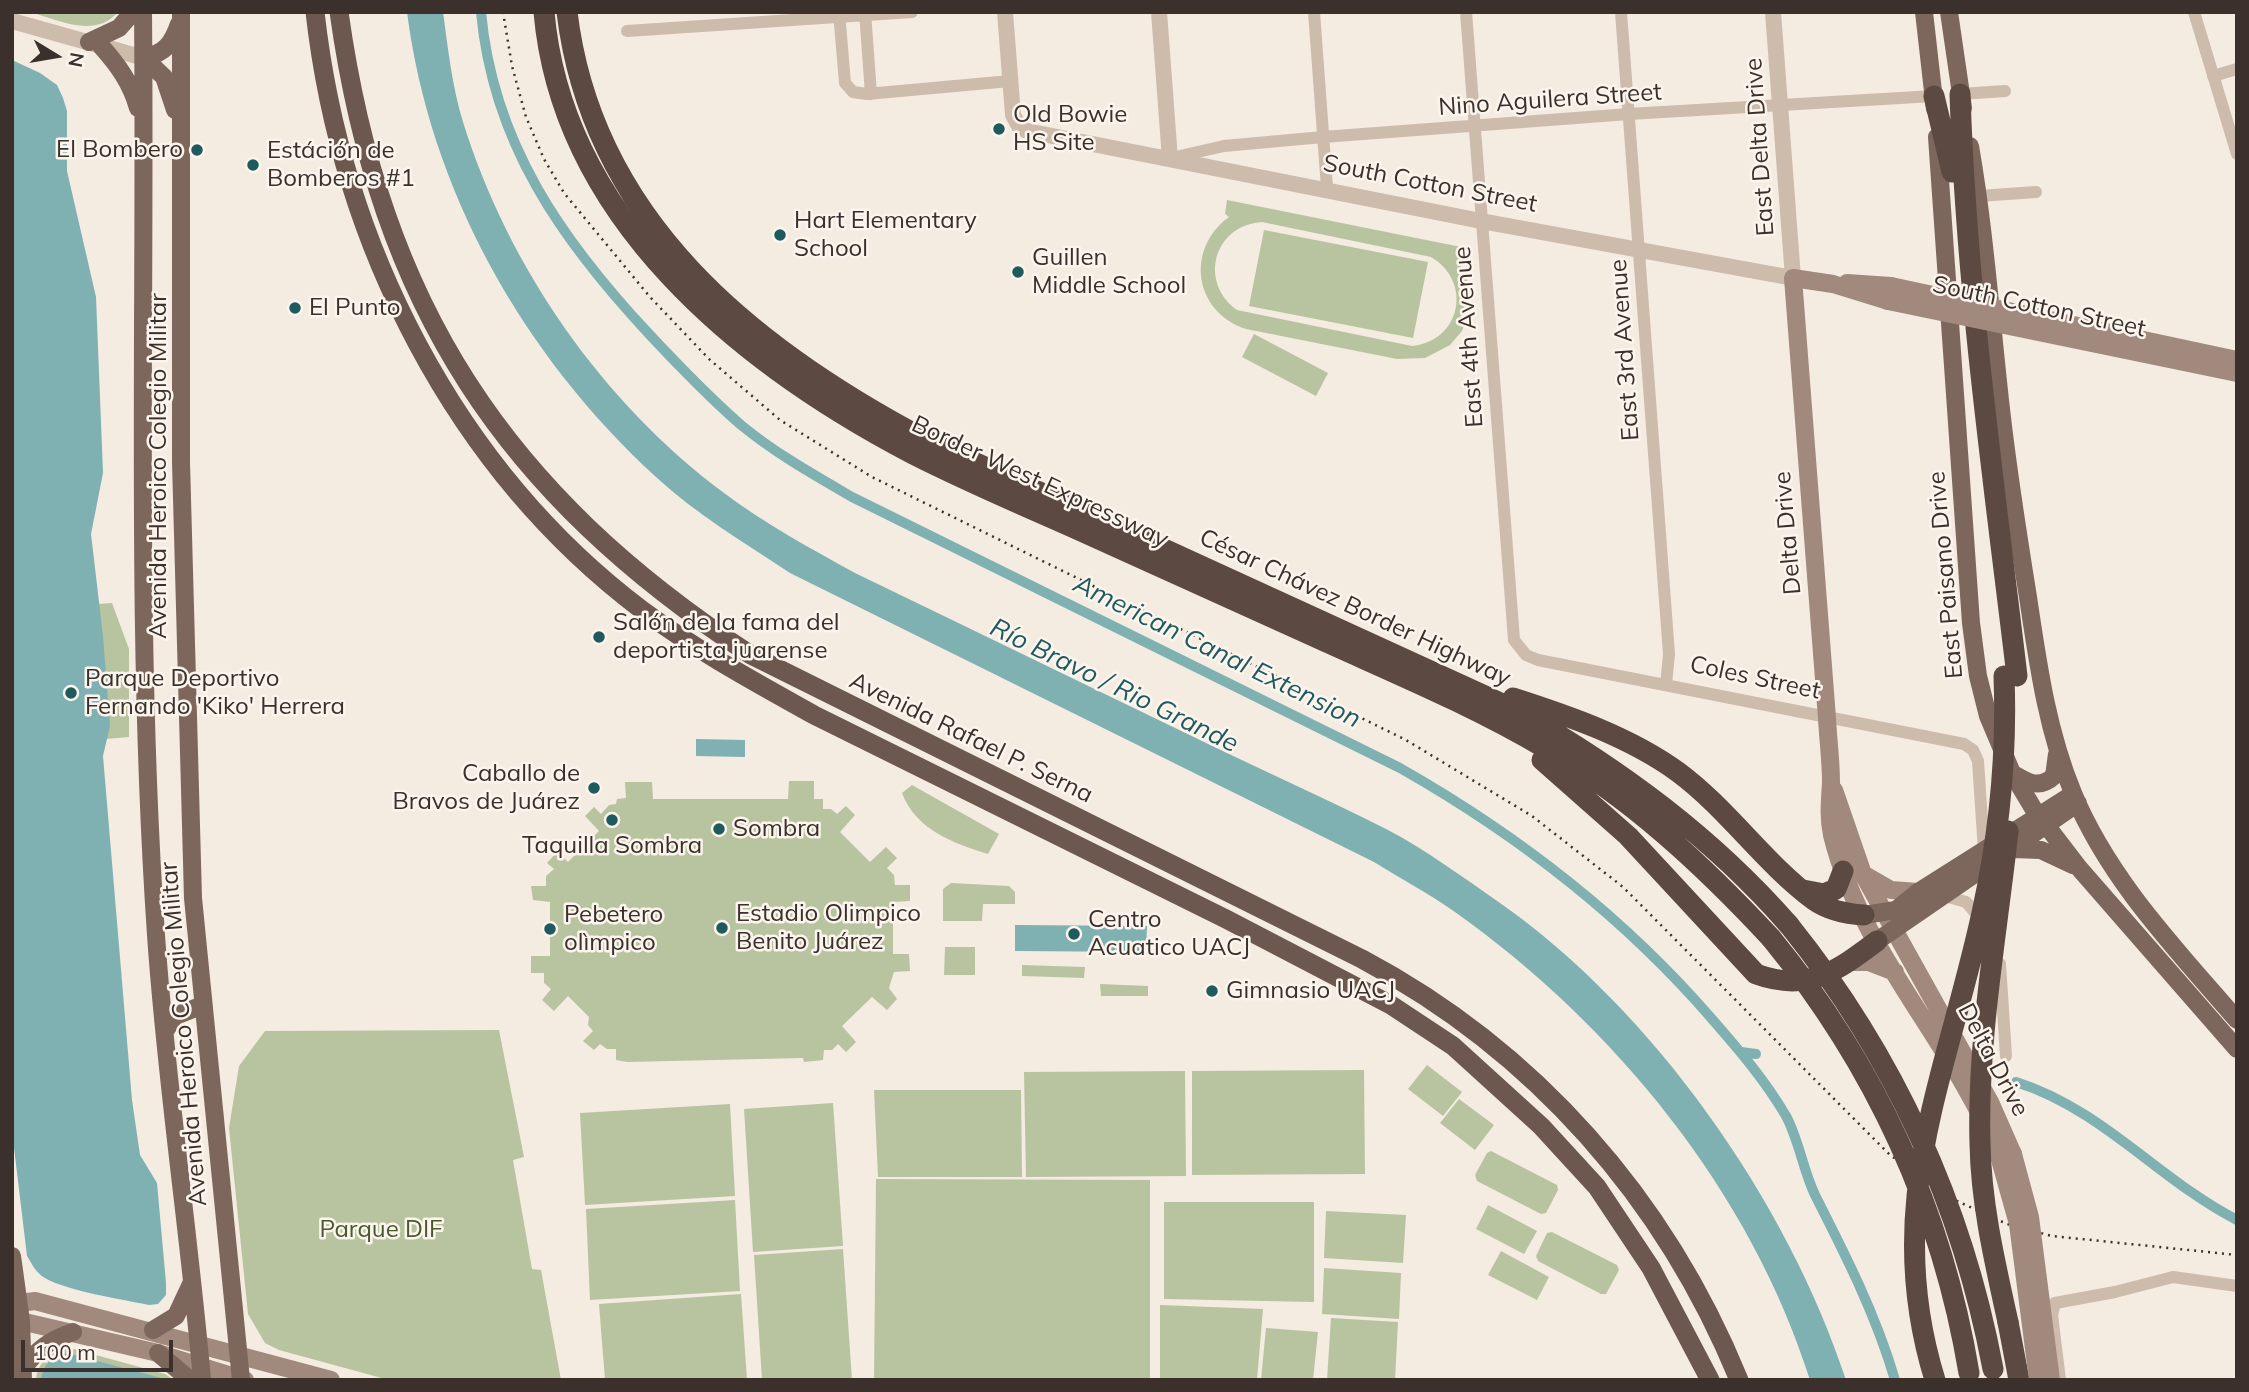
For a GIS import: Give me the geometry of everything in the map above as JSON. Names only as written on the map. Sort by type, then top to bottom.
[{"type":"highway","name":"Avenida Rafael P. Serna","points":[[315,12],[328,106],[352,196],[421,354],[487,451],[517,489],[581,558],[641,609],[752,681],[969,793],[1226,919],[1423,1024],[1478,1067],[1532,1118],[1597,1187],[1651,1268],[1710,1380]]},
{"type":"highway","name":"Avenida Rafael P. Serna","points":[[339,12],[346,65],[382,209],[429,316],[449,353],[511,445],[549,490],[597,538],[665,596],[751,655],[1362,959],[1405,983],[1469,1026],[1550,1095],[1620,1171],[1676,1254],[1740,1380]]},
{"type":"highway","name":"Border West Expressway","points":[[544,12],[555,80],[577,141],[626,225],[666,273],[756,354],[831,407],[914,454],[1033,500]]},
{"type":"highway","name":"César Chávez Border Highway","points":[[567,12],[581,88],[607,154],[645,217],[702,282],[757,331],[845,395],[1033,500],[1433,677],[1520,712],[1625,778],[1705,839],[1789,925],[1849,1004],[1921,1132],[1958,1229],[1976,1291],[1994,1374]]},
{"type":"highway","points":[[1960,94],[1962,154],[2016,763],[1980,1108],[1983,1190],[2020,1380]]},
{"type":"highway","points":[[1934,96],[1951,169],[2010,676],[2002,771],[1983,910],[1928,1117],[1915,1193],[1913,1225],[1917,1296],[1935,1380]]},
{"type":"highway","points":[[1433,677],[1577,788],[1628,836],[1756,974],[1787,982],[1807,981],[1850,962],[1885,936]]},
{"type":"highway","points":[[1433,677],[1577,720],[1676,771],[1705,794],[1803,890],[1828,907],[1874,915]]},
{"type":"highway","points":[[1472,709],[1546,748],[1645,816],[1710,874],[1771,938],[1804,979],[1856,1057],[1899,1137],[1937,1236],[1959,1318],[1970,1376]]},
{"type":"highway","points":[[1803,890],[1824,894],[1836,889],[1853,873]]},
{"type":"highway","points":[[1674,1310],[1695,1380]]},
{"type":"main road","points":[[133,12],[119,28],[95,44],[119,66],[133,90],[143,122]]},
{"type":"main road","name":"Avenida Heroico Colegio Militar","points":[[144,12],[144,638],[156,936],[199,1343],[198,1375]]},
{"type":"main road","name":"East Paisano Drive","points":[[1924,12],[1934,96],[1975,656],[1988,716],[2012,773],[2041,820],[2079,868],[2237,1049]]},
{"type":"main road","points":[[1949,12],[1960,94],[1979,196],[2001,411],[2019,540],[2041,683],[2056,747],[2076,798],[2134,899],[2237,1020]]},
{"type":"main road","points":[[144,58],[159,54],[167,48],[181,17]]},
{"type":"main road","name":"Avenida Heroico Colegio Militar","points":[[181,17],[181,462],[193,898],[242,1379]]},
{"type":"main road","points":[[144,58],[164,77],[181,131]]},
{"type":"main road","name":"South Cotton Street","points":[[1793,278],[1889,293],[2237,360]]},
{"type":"main road","name":"Delta Drive","points":[[1793,278],[1827,718],[1831,783],[1828,818],[1885,936],[1991,1104],[2006,1155],[2030,1217],[2051,1380]]},
{"type":"main road","name":"South Cotton Street","points":[[1889,293],[2237,373]]},
{"type":"main road","points":[[2012,773],[2030,783],[2047,782],[2054,776],[2057,766],[2056,747]]},
{"type":"main road","points":[[2010,842],[2017,812],[2012,773]]},
{"type":"main road","points":[[1885,936],[1945,895],[1991,855],[2076,798]]},
{"type":"main road","points":[[2010,842],[2041,850],[2079,868]]},
{"type":"main road","points":[[1874,915],[1896,910],[1918,892],[1991,855]]},
{"type":"main road","points":[[1853,873],[1891,890],[1918,892]]},
{"type":"main road","name":"Delta Drive","points":[[1885,936],[1895,972],[2006,1155],[2018,1224],[2038,1380]]},
{"type":"main road","points":[[1850,962],[1869,961],[1895,972]]},
{"type":"main road","points":[[165,1031],[175,1016],[203,1005]]},
{"type":"main road","points":[[12,1256],[23,1374]]},
{"type":"main road","points":[[153,1330],[176,1316],[192,1281]]},
{"type":"main road","points":[[16,1312],[35,1301],[153,1330],[331,1380]]},
{"type":"main road","points":[[16,1312],[73,1332],[158,1353],[198,1375],[242,1379]]},
{"type":"main road","points":[[23,1374],[33,1353],[46,1343],[73,1332]]},
{"type":"street","points":[[701,12],[702,27]]},
{"type":"street","points":[[627,32],[839,15],[912,12]]},
{"type":"street","points":[[839,15],[845,83],[853,92],[871,94],[1010,81],[1005,12]]},
{"type":"street","points":[[1159,12],[1170,159]]},
{"type":"street","points":[[1314,12],[1326,188]]},
{"type":"street","name":"East 4th Avenue","points":[[1466,12],[1514,639],[1526,655]]},
{"type":"street","name":"East 3rd Avenue","points":[[1621,12],[1640,248],[1654,488],[1669,654],[1666,685]]},
{"type":"street","name":"East Delta Drive","points":[[1773,12],[1793,278]]},
{"type":"street","points":[[2194,12],[2237,154]]},
{"type":"street","points":[[865,14],[871,94]]},
{"type":"street","points":[[12,21],[144,58]]},
{"type":"street","points":[[2213,76],[2237,69]]},
{"type":"street","name":"South Cotton Street","points":[[1010,81],[1013,115],[1019,126],[1027,131],[1326,188],[1481,221],[1793,278]]},
{"type":"street","points":[[1960,94],[2005,91]]},
{"type":"street","name":"Nino Aguilera Street","points":[[1170,159],[1224,146],[1323,137],[1475,128],[1629,114],[1934,96]]},
{"type":"street","points":[[1979,196],[2036,192]]},
{"type":"street","name":"Coles Street","points":[[1526,655],[1827,718],[1957,741],[1973,750],[1978,761],[1991,855]]},
{"type":"street","points":[[1991,855],[2006,1056]]},
{"type":"street","points":[[1945,895],[1966,902],[1984,923],[2000,983]]},
{"type":"street","points":[[2060,1380],[2052,1315],[2055,1303],[2173,1277],[2237,1286]]},
{"type":"green space","points":[[30,12],[118,12],[98,25],[87,26],[64,23]]},
{"type":"green space","points":[[1227,200],[1466,248],[1464,261],[1458,260],[1470,286],[1469,314],[1462,331],[1450,345],[1425,358],[1397,359],[1246,329],[1229,321],[1215,309],[1206,295],[1201,262],[1215,230],[1229,217],[1225,214]],"holes":[[[1262,222],[1431,257],[1444,268],[1453,281],[1456,309],[1442,334],[1429,342],[1412,346],[1237,310],[1225,298],[1215,271],[1217,257],[1232,233],[1246,225]]]},
{"type":"green space","points":[[1264,230],[1428,262],[1413,338],[1249,306]]},
{"type":"green space","points":[[1254,334],[1328,373],[1316,396],[1242,357]]},
{"type":"green space","name":"Parque Deportivo Fernando 'Kiko' Herrera","points":[[112,603],[129,649],[129,737],[12,747],[12,610]]},
{"type":"green space","name":"Estadio Olimpico Benito Juárez","points":[[789,781],[814,781],[814,799],[823,799],[823,809],[831,809],[837,814],[846,806],[855,815],[840,832],[870,862],[886,847],[897,858],[887,868],[894,875],[895,885],[910,885],[910,901],[893,902],[893,954],[909,954],[910,971],[894,972],[889,988],[897,999],[887,1010],[872,997],[842,1026],[856,1042],[846,1052],[838,1044],[832,1050],[824,1050],[823,1060],[804,1062],[803,1058],[627,1062],[616,1060],[616,1049],[607,1049],[600,1044],[594,1050],[583,1041],[593,1031],[588,1025],[589,1017],[568,996],[554,1011],[542,1000],[551,989],[544,983],[544,973],[531,973],[531,956],[550,956],[550,902],[533,900],[531,886],[546,886],[546,876],[554,869],[547,863],[557,852],[568,862],[599,831],[585,816],[594,807],[601,814],[609,805],[616,804],[617,799],[626,798],[625,782],[652,782],[653,799],[788,799]]},
{"type":"green space","points":[[912,785],[999,834],[988,854],[949,840],[916,817],[902,793]]},
{"type":"green space","points":[[951,883],[1009,886],[1015,892],[1015,904],[983,904],[982,921],[943,921],[943,889]]},
{"type":"green space","points":[[945,947],[975,947],[975,975],[944,975]]},
{"type":"green space","points":[[1022,965],[1085,967],[1084,978],[1022,976]]},
{"type":"green space","points":[[1100,984],[1148,986],[1148,996],[1101,996]]},
{"type":"green space","name":"Parque DIF","points":[[499,1030],[524,1157],[513,1160],[532,1269],[541,1270],[561,1380],[389,1380],[279,1350],[265,1343],[248,1314],[229,1128],[239,1066],[265,1031]]},
{"type":"green space","points":[[1427,1065],[1462,1092],[1443,1116],[1408,1089]]},
{"type":"green space","points":[[1364,1070],[1365,1174],[1192,1175],[1192,1071]]},
{"type":"green space","points":[[1185,1071],[1186,1176],[1026,1177],[1024,1072]]},
{"type":"green space","points":[[874,1090],[1021,1090],[1022,1177],[878,1177]]},
{"type":"green space","points":[[1459,1099],[1494,1125],[1475,1150],[1440,1123]]},
{"type":"green space","points":[[833,1103],[843,1246],[753,1252],[744,1109]]},
{"type":"green space","points":[[730,1104],[735,1196],[585,1205],[580,1113]]},
{"type":"green space","points":[[1491,1151],[1557,1185],[1558,1190],[1546,1213],[1541,1214],[1477,1181],[1475,1175],[1487,1153]]},
{"type":"green space","points":[[876,1179],[1150,1180],[1150,1380],[874,1380]]},
{"type":"green space","points":[[735,1200],[740,1291],[590,1300],[586,1209]]},
{"type":"green space","points":[[1164,1202],[1314,1202],[1314,1302],[1164,1299]]},
{"type":"green space","points":[[1488,1205],[1537,1231],[1524,1254],[1476,1229]]},
{"type":"green space","points":[[1326,1211],[1406,1215],[1403,1263],[1324,1258]]},
{"type":"green space","points":[[1552,1232],[1617,1265],[1619,1270],[1606,1294],[1601,1294],[1538,1261],[1536,1256],[1547,1233]]},
{"type":"green space","points":[[843,1249],[852,1380],[762,1380],[754,1255]]},
{"type":"green space","points":[[1501,1251],[1549,1277],[1537,1300],[1488,1275]]},
{"type":"green space","points":[[1324,1268],[1401,1273],[1399,1319],[1322,1314]]},
{"type":"green space","points":[[741,1294],[747,1380],[605,1380],[599,1304]]},
{"type":"green space","points":[[1160,1305],[1263,1309],[1257,1380],[1160,1380]]},
{"type":"green space","points":[[1331,1318],[1398,1322],[1395,1380],[1327,1380]]},
{"type":"green space","points":[[1266,1328],[1318,1332],[1313,1380],[1261,1380]]},
{"type":"green space","points":[[61,1349],[74,1349],[165,1374],[174,1380],[36,1380],[38,1369],[44,1361]]},
{"type":"water","points":[[407,12],[443,12],[453,81],[463,122],[482,176],[533,279],[600,374],[638,417],[680,457],[755,515],[855,573],[1388,830],[1500,903],[1556,947],[1610,998],[1661,1054],[1709,1115],[1751,1179],[1789,1245],[1821,1313],[1846,1380],[1810,1380],[1784,1311],[1752,1243],[1714,1179],[1670,1118],[1622,1060],[1569,1006],[1513,957],[1455,912],[1374,862],[790,573],[704,516],[656,477],[608,430],[565,378],[525,324],[491,266],[461,206],[437,143],[419,78]]},
{"type":"water","points":[[12,60],[40,73],[57,85],[63,98],[67,111],[67,171],[96,297],[103,473],[91,534],[110,726],[103,756],[132,1100],[140,1155],[157,1183],[166,1283],[166,1295],[158,1304],[149,1305],[80,1291],[55,1283],[37,1271],[27,1256],[12,1131]]},
{"type":"water","points":[[696,739],[745,740],[745,757],[696,756]]},
{"type":"water","points":[[1015,925],[1147,926],[1146,952],[1015,951]]},
{"type":"water","points":[[67,1353],[166,1380],[41,1380],[49,1361]]},
{"type":"waterway","name":"American Canal Extension","points":[[481,12],[488,60],[500,105],[517,148],[561,227],[618,300],[694,381],[741,425],[781,454],[852,497],[1400,768],[1486,821],[1527,850],[1567,880],[1642,946],[1678,981],[1732,1042],[1786,1116],[1811,1185],[1870,1309],[1895,1380]]},
{"type":"waterway","points":[[1741,1052],[1756,1054]]},
{"type":"waterway","points":[[2016,1082],[2076,1109],[2209,1204],[2237,1220]]},
{"type":"railway","points":[[503,12],[512,66],[526,117],[544,159],[564,193],[650,297],[709,359],[780,420],[872,477],[1406,740],[1532,816],[1623,887],[1890,1155],[1957,1201],[2007,1224],[2052,1236],[2237,1255]]},
{"type":"place","name":"Old Bowie HS Site","points":[[999,129]]},
{"type":"place","name":"El Bombero","points":[[197,150]]},
{"type":"place","name":"Estáción de Bomberos #1","points":[[253,165]]},
{"type":"place","name":"Hart Elementary School","points":[[780,235]]},
{"type":"place","name":"Guillen Middle School","points":[[1018,272]]},
{"type":"place","name":"El Punto","points":[[295,308]]},
{"type":"place","name":"Salón de la fama del deportista juarense","points":[[599,637]]},
{"type":"place","name":"Parque Deportivo Fernando 'Kiko' Herrera","points":[[71,693]]},
{"type":"place","name":"Caballo de Bravos de Juárez","points":[[594,788]]},
{"type":"place","name":"Taquilla Sombra","points":[[612,820]]},
{"type":"place","name":"Sombra","points":[[719,829]]},
{"type":"place","name":"Estadio Olimpico Benito Juárez","points":[[722,928]]},
{"type":"place","name":"Pebetero olìmpico","points":[[550,929]]},
{"type":"place","name":"Centro Acuatico UACJ","points":[[1074,934]]},
{"type":"place","name":"Gimnasio UACJ","points":[[1212,991]]},
{"type":"water label","name":"Río Bravo / Rio Grande","points":[[1114,686]]}]
